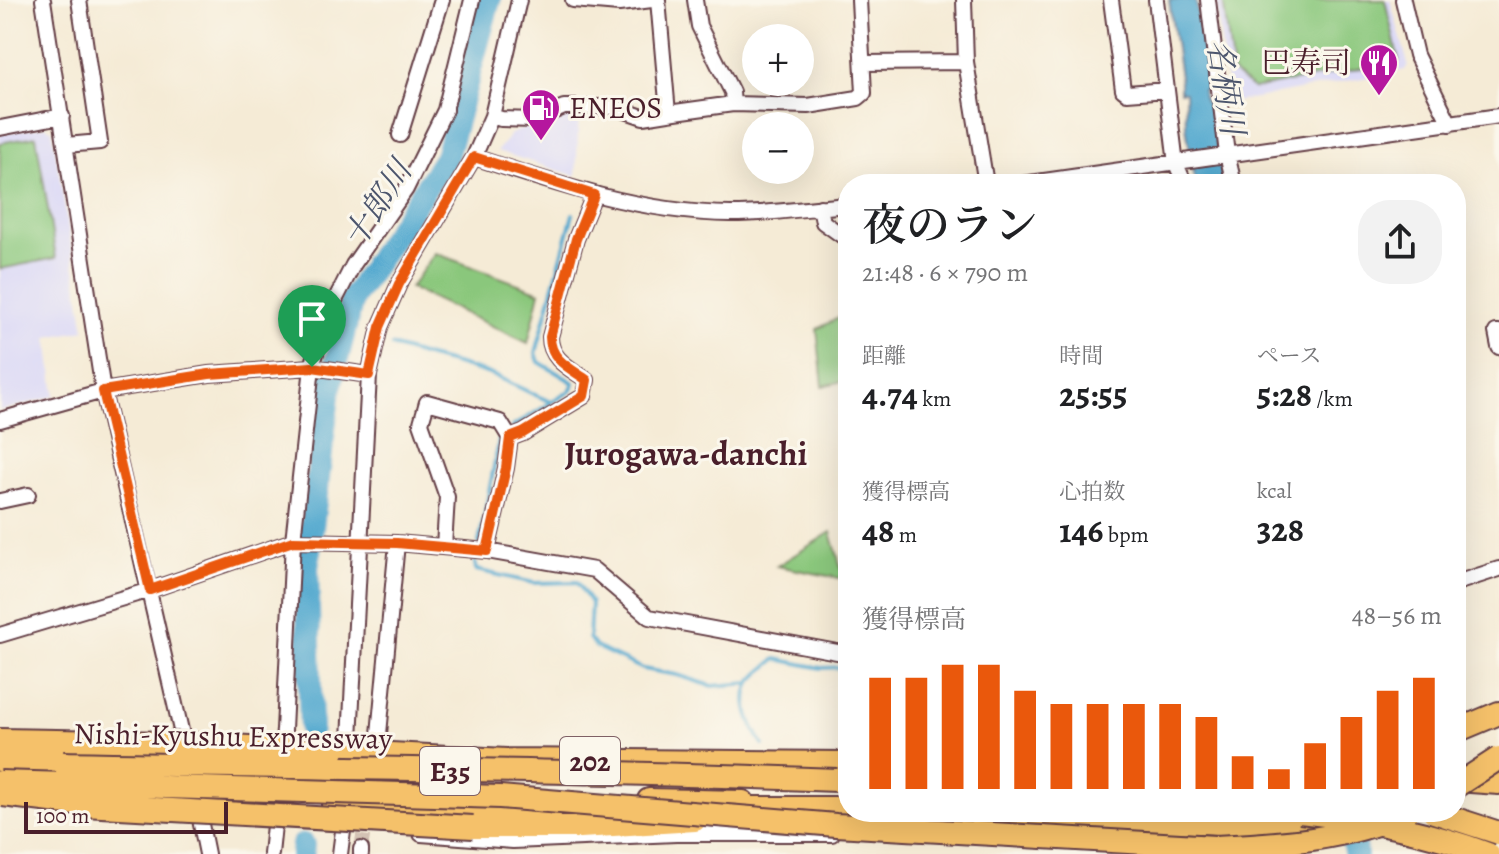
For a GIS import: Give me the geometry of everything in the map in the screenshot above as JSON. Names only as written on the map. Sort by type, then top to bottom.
[{"type":"highway","points":[[1466,727],[1499,713]]},
{"type":"highway","name":"202","points":[[0,740],[169,743],[838,776]]},
{"type":"highway","points":[[1466,779],[1499,758]]},
{"type":"highway","name":"Nishi-Kyushu Expressway","points":[[0,760],[436,771],[838,776]]},
{"type":"highway","points":[[1466,781],[1499,783]]},
{"type":"highway","name":"Nishi-Kyushu Expressway","points":[[0,782],[838,808]]},
{"type":"highway","name":"202","points":[[0,794],[590,811],[838,808]]},
{"type":"highway","points":[[0,794],[84,805],[473,827],[580,827],[838,809]]},
{"type":"highway","points":[[500,797],[836,825],[1215,847],[1270,845],[1327,838],[1376,822]]},
{"type":"highway","points":[[1213,822],[1499,832]]},
{"type":"highway","points":[[1374,822],[1448,839],[1488,854]]},
{"type":"highway","points":[[1466,822],[1499,832]]},
{"type":"street","points":[[43,0],[103,391],[179,714],[207,854]]},
{"type":"street","points":[[66,145],[100,142],[79,0]]},
{"type":"street","points":[[400,135],[442,0]]},
{"type":"street","points":[[271,854],[284,730],[295,541],[312,367],[327,316],[353,265],[406,189],[445,110],[472,0]]},
{"type":"street","points":[[340,854],[341,751],[359,544],[369,375],[380,327],[399,284],[474,157],[492,116],[519,0]]},
{"type":"street","points":[[573,0],[619,4],[655,0],[668,113]]},
{"type":"street","points":[[695,0],[699,26],[732,92],[733,104]]},
{"type":"street","points":[[492,116],[534,120],[564,107],[614,107],[643,117],[733,104],[808,106],[858,98],[864,93],[859,0]]},
{"type":"street","points":[[964,0],[966,62],[984,174]]},
{"type":"street","points":[[1111,0],[1123,90],[1127,93],[1167,90]]},
{"type":"street","points":[[1156,0],[1176,164],[1180,174]]},
{"type":"street","points":[[1208,0],[1232,174]]},
{"type":"street","points":[[1403,0],[1416,55],[1450,124]]},
{"type":"street","points":[[864,63],[966,62]]},
{"type":"street","points":[[0,128],[62,116]]},
{"type":"street","points":[[1100,174],[1499,116]]},
{"type":"street","points":[[474,157],[594,195],[644,206],[696,212],[748,213],[838,206]]},
{"type":"street","points":[[510,438],[584,396],[587,380],[558,360],[550,349],[550,337],[576,239],[594,195]]},
{"type":"street","points":[[820,207],[823,222],[838,233]]},
{"type":"street","points":[[1499,332],[1496,332],[1499,347]]},
{"type":"street","points":[[0,420],[103,391],[209,374],[312,367],[369,375]]},
{"type":"street","points":[[444,547],[447,497],[421,423],[427,402],[500,422],[510,438],[487,551]]},
{"type":"street","points":[[0,501],[28,495]]},
{"type":"street","points":[[0,635],[150,590],[295,541],[397,543],[487,551],[594,570],[649,617],[838,652]]},
{"type":"street","points":[[379,734],[397,543]]},
{"type":"street","points":[[1466,580],[1499,569]]},
{"type":"street","points":[[340,805],[406,832],[513,841],[676,834],[837,834],[905,823],[933,822]]},
{"type":"street","points":[[1085,822],[1090,854]]},
{"type":"shaded area","points":[[1216,0],[1390,0],[1408,64],[1405,70],[1229,103]]},
{"type":"shaded area","name":"ENEOS","points":[[566,111],[579,112],[576,176],[497,151],[511,134]]},
{"type":"shaded area","points":[[46,126],[52,130],[85,330],[48,337],[55,396],[0,411],[0,134]]},
{"type":"green space","points":[[1223,0],[1385,0],[1399,61],[1253,89],[1233,73]]},
{"type":"green space","points":[[36,136],[56,258],[0,269],[0,143]]},
{"type":"green space","points":[[435,253],[540,292],[528,343],[410,288]]},
{"type":"green space","points":[[838,318],[838,382],[823,386],[817,329]]},
{"type":"green space","points":[[831,532],[838,557],[838,578],[777,566]]},
{"type":"water","points":[[1169,0],[1196,0],[1209,89],[1203,90],[1205,103],[1210,104],[1221,174],[1193,174],[1186,126],[1185,92],[1180,92]]},
{"type":"waterway","name":"十郎川","points":[[311,729],[307,568],[328,395],[352,299],[446,157],[489,0]]},
{"type":"waterway","points":[[512,427],[570,391],[574,383],[539,362],[536,353],[573,214]]},
{"type":"waterway","points":[[392,346],[489,374],[552,402]]},
{"type":"waterway","points":[[479,543],[500,436]]},
{"type":"waterway","points":[[475,562],[476,570],[534,583],[577,582],[591,603],[589,638],[596,647],[643,669],[712,686],[751,683]]},
{"type":"waterway","points":[[763,745],[752,723],[746,698],[751,682],[759,673],[776,659],[821,668],[838,667]]},
{"type":"waterway","name":"名柄川","points":[[1348,822],[1356,854]]},
{"type":"waterway","name":"十郎川","points":[[302,854],[303,845]]},
{"type":"tunnel","points":[[361,849],[379,734]]},
{"type":"place","name":"巴寿司","points":[[1379,97]]},
{"type":"place","name":"ENEOS","points":[[541,142]]},
{"type":"district","name":"Jurogawa-danchi","points":[[686,453]]},
{"type":"route","points":[[474,157],[594,195],[576,239],[550,337],[550,349],[558,360],[587,380],[584,396],[510,438],[487,551],[397,543],[293,541],[150,590],[103,391],[209,374],[312,367],[369,375],[380,327],[399,284],[474,157]]}]
